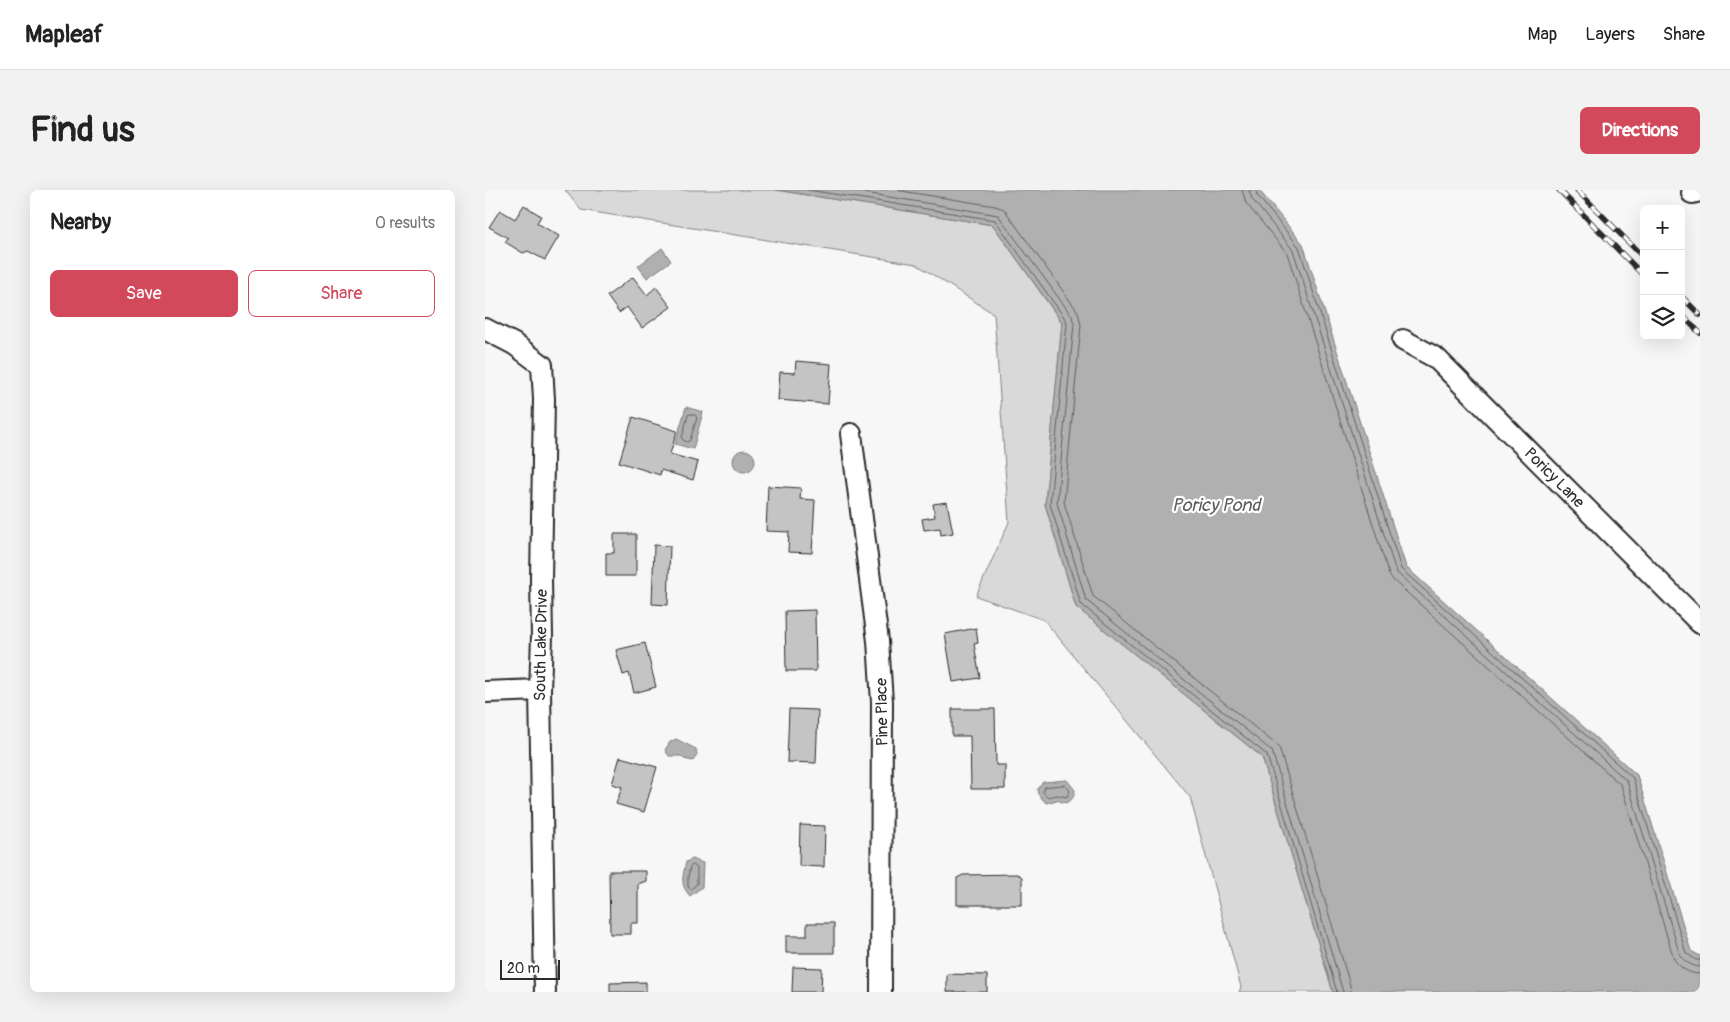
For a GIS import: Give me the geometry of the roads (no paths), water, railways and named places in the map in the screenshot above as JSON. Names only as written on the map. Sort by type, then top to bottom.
[{"type":"street","name":"South Lake Drive","points":[[485,329],[514,344],[542,364],[544,399],[540,690],[545,992]]},
{"type":"street","name":"Poricy Lane","points":[[1403,340],[1436,358],[1700,623]]},
{"type":"street","name":"Pine Place","points":[[851,434],[878,641],[882,702],[881,992]]},
{"type":"street","points":[[485,692],[540,690]]},
{"type":"water","name":"Poricy Pond","points":[[776,190],[1259,190],[1303,244],[1406,567],[1637,775],[1691,951],[1700,956],[1700,992],[1333,992],[1262,757],[1076,607],[1045,504],[1062,322],[993,225]]},
{"type":"water","points":[[662,248],[671,261],[647,278],[638,266]]},
{"type":"water","points":[[686,407],[703,412],[693,449],[675,444]]},
{"type":"water","points":[[744,450],[752,453],[755,461],[752,469],[744,472],[736,469],[733,461],[736,453]]},
{"type":"water","points":[[676,739],[696,749],[697,755],[693,761],[684,759],[681,756],[669,756],[665,750],[670,742]]},
{"type":"water","points":[[1067,780],[1075,790],[1073,798],[1068,802],[1065,803],[1057,800],[1046,803],[1038,794],[1037,789],[1043,782]]},
{"type":"water","points":[[692,859],[703,863],[702,887],[690,896],[684,888],[683,880],[686,862]]},
{"type":"railway","points":[[1559,190],[1640,272]]},
{"type":"railway","points":[[1577,190],[1640,254]]},
{"type":"railway","points":[[1685,300],[1700,315]]},
{"type":"railway","points":[[1685,318],[1700,333]]}]
